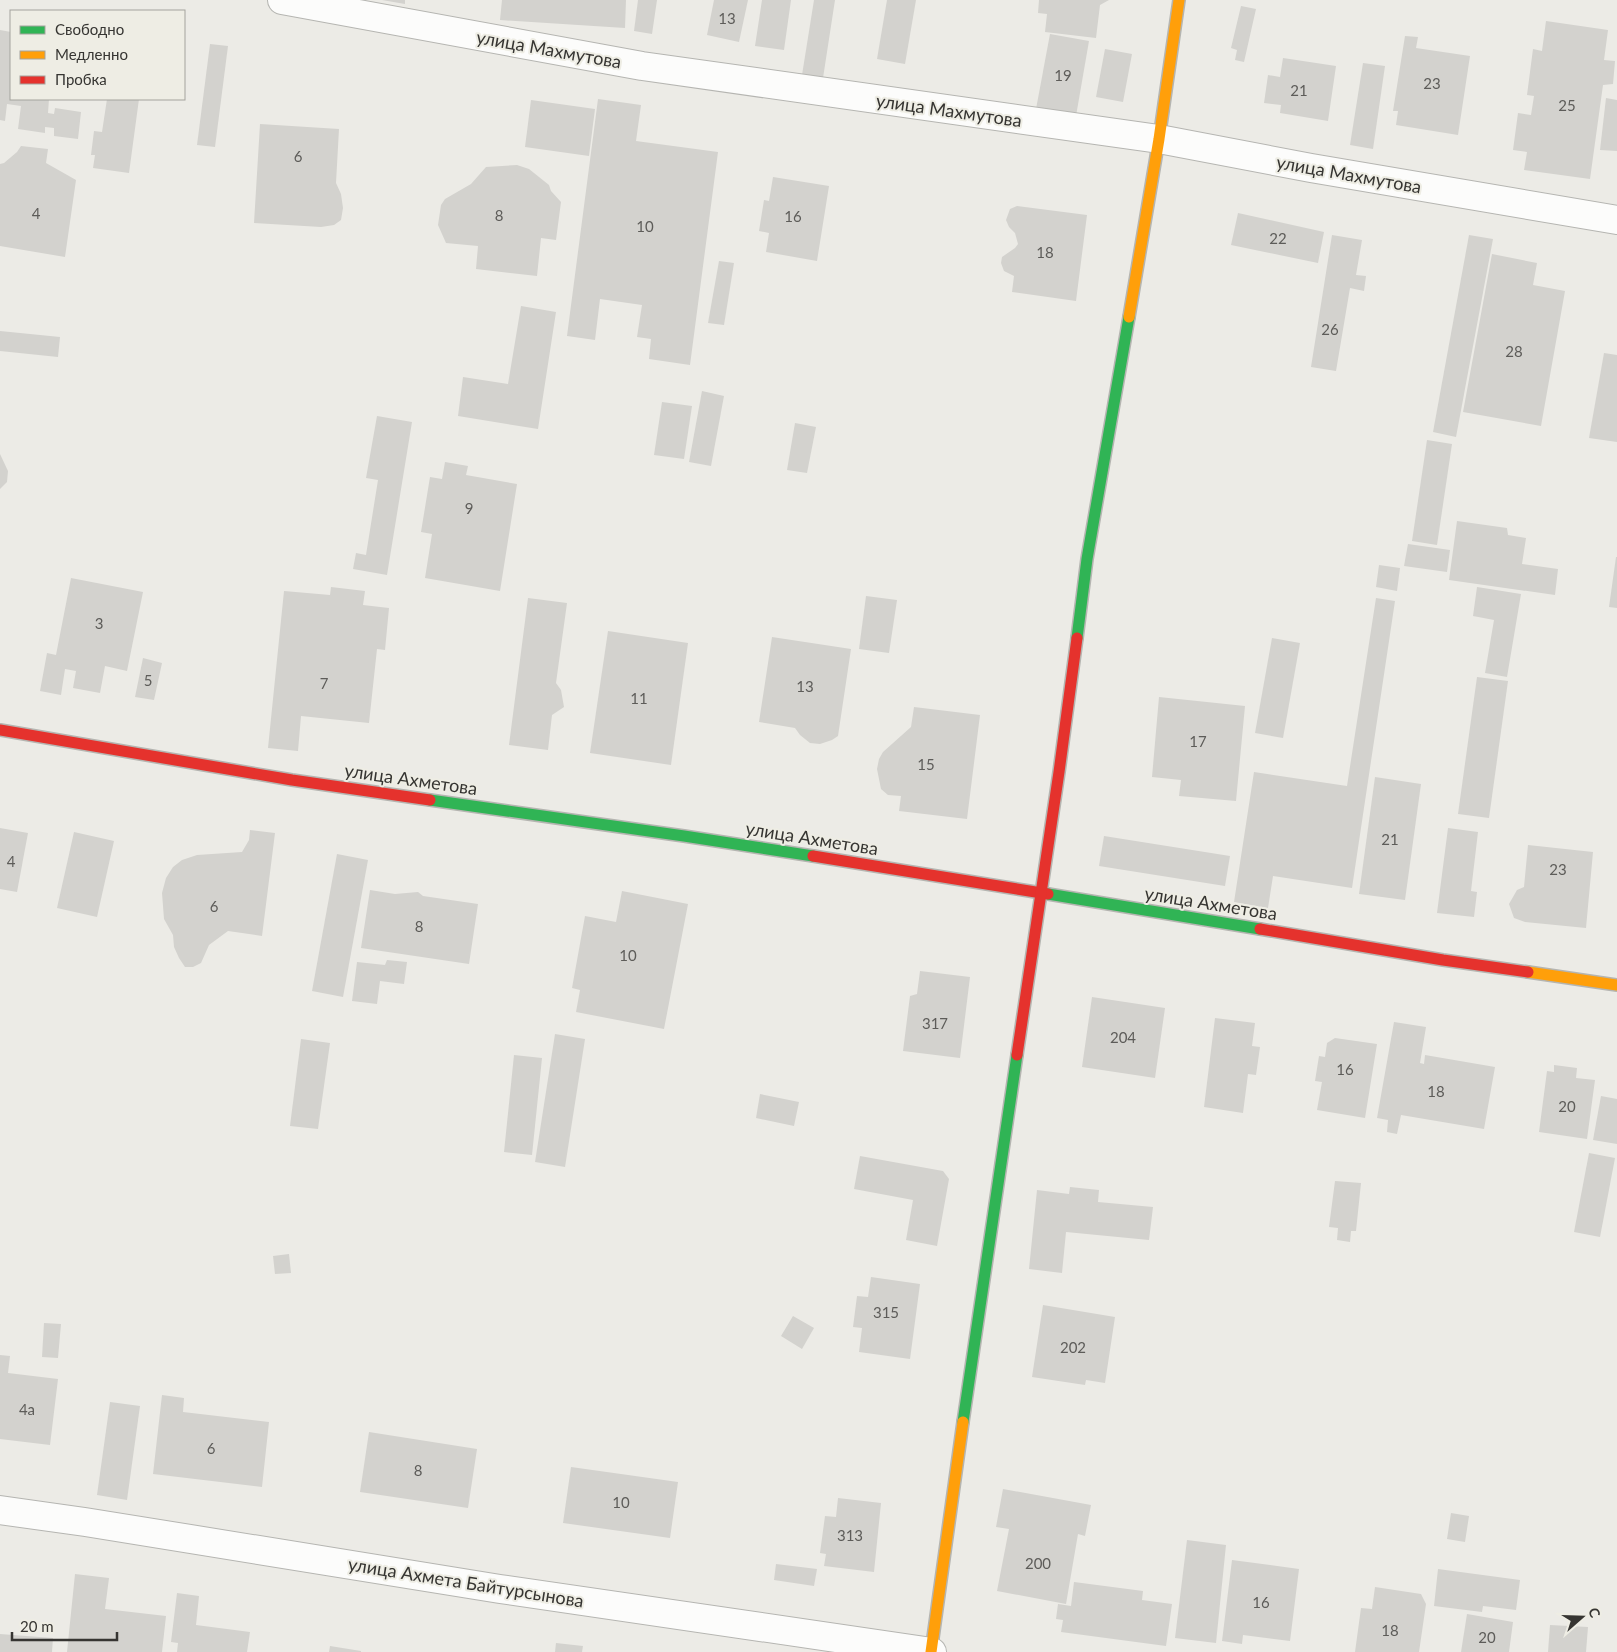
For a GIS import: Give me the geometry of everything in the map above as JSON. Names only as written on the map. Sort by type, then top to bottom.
[{"type":"street","name":"улица Махмутова","points":[[282,0],[642,66],[1159,139],[1312,168],[1617,220]]},
{"type":"street","points":[[920,1651],[948,1524],[1042,893],[1087,558],[1159,139],[1179,0]]},
{"type":"street","name":"улица Ахметова","points":[[0,730],[292,780],[684,836],[1443,960],[1617,985]]},
{"type":"street","name":"улица Ахмета Байтурсынова","points":[[0,1510],[500,1589],[920,1651]]},
{"type":"building","points":[[382,0],[405,0],[405,4]]},
{"type":"building","points":[[502,0],[626,0],[625,28],[500,20]]},
{"type":"building","points":[[638,0],[657,0],[652,34],[634,31]]},
{"type":"building","points":[[714,0],[748,0],[739,42],[707,35]]},
{"type":"building","points":[[762,0],[791,0],[784,50],[755,46]]},
{"type":"building","points":[[814,0],[835,0],[823,78],[802,75]]},
{"type":"building","points":[[887,0],[916,0],[905,64],[877,59]]},
{"type":"building","points":[[1039,0],[1109,0],[1100,5],[1096,38],[1045,32],[1047,14],[1038,13]]},
{"type":"building","points":[[1241,6],[1256,9],[1244,62],[1235,60],[1237,50],[1231,48]]},
{"type":"building","points":[[1546,21],[1608,30],[1604,60],[1615,61],[1613,84],[1603,85],[1590,179],[1524,170],[1527,152],[1513,150],[1518,113],[1531,115],[1534,96],[1527,95],[1533,49],[1542,51]]},
{"type":"building","points":[[0,30],[10,32],[10,100],[49,100],[48,113],[54,114],[55,108],[81,112],[78,139],[54,136],[54,128],[45,127],[45,133],[18,129],[21,106],[7,104],[5,121],[0,120]]},
{"type":"building","points":[[1050,34],[1089,41],[1076,116],[1036,109]]},
{"type":"building","points":[[1405,36],[1418,37],[1416,48],[1470,56],[1458,135],[1396,125],[1398,111],[1393,111]]},
{"type":"building","points":[[210,44],[228,46],[215,147],[197,145]]},
{"type":"building","points":[[1105,49],[1132,54],[1123,102],[1096,97]]},
{"type":"building","points":[[1283,58],[1336,66],[1328,121],[1280,113],[1281,105],[1264,103],[1268,75],[1280,77]]},
{"type":"building","points":[[1363,63],[1385,66],[1373,149],[1350,145]]},
{"type":"building","points":[[1606,98],[1617,100],[1617,151],[1600,150]]},
{"type":"building","points":[[598,99],[641,105],[636,141],[718,152],[690,365],[649,359],[651,339],[637,337],[642,305],[600,299],[595,340],[567,336]]},
{"type":"building","points":[[107,100],[139,100],[129,173],[93,168],[95,155],[91,155],[94,131],[102,132]]},
{"type":"building","points":[[531,100],[595,109],[589,156],[525,147]]},
{"type":"building","points":[[260,124],[339,129],[336,183],[341,194],[343,208],[341,220],[334,225],[321,227],[254,223]]},
{"type":"building","points":[[21,146],[48,149],[46,163],[76,180],[65,257],[0,246],[0,164],[17,152]]},
{"type":"building","points":[[517,165],[529,169],[549,185],[551,191],[561,202],[556,240],[541,238],[537,276],[476,269],[478,246],[446,243],[438,225],[441,205],[445,199],[471,184],[486,167]]},
{"type":"building","points":[[773,177],[829,186],[817,261],[766,252],[769,233],[759,231],[764,200],[769,201]]},
{"type":"building","points":[[1017,206],[1087,215],[1076,301],[1012,292],[1014,276],[1004,271],[1001,263],[1002,257],[1018,244],[1015,233],[1009,227],[1006,220],[1010,209]]},
{"type":"building","points":[[1238,213],[1324,232],[1318,263],[1231,245]]},
{"type":"building","points":[[1332,235],[1362,240],[1356,275],[1366,276],[1364,291],[1350,288],[1336,371],[1311,367]]},
{"type":"building","points":[[1469,235],[1493,239],[1456,437],[1433,432]]},
{"type":"building","points":[[1492,254],[1537,263],[1533,285],[1565,291],[1541,426],[1463,412]]},
{"type":"building","points":[[719,261],[734,263],[724,325],[708,323]]},
{"type":"building","points":[[521,306],[556,312],[538,429],[458,416],[463,377],[508,384]]},
{"type":"building","points":[[0,331],[60,337],[58,357],[0,351]]},
{"type":"building","points":[[1604,353],[1617,355],[1617,442],[1589,438]]},
{"type":"building","points":[[702,391],[724,396],[711,466],[689,462]]},
{"type":"building","points":[[662,402],[692,406],[684,459],[654,455]]},
{"type":"building","points":[[377,416],[412,422],[387,575],[353,569],[356,553],[366,555],[378,480],[366,478]]},
{"type":"building","points":[[795,423],[816,427],[807,473],[787,470]]},
{"type":"building","points":[[1427,440],[1452,444],[1437,545],[1412,541]]},
{"type":"building","points":[[0,454],[8,471],[7,482],[0,489]]},
{"type":"building","points":[[445,462],[468,466],[466,475],[517,484],[500,591],[425,578],[432,534],[421,532],[430,477],[442,479]]},
{"type":"building","points":[[1457,521],[1507,528],[1508,535],[1526,538],[1522,564],[1558,569],[1555,595],[1449,580]]},
{"type":"building","points":[[1408,544],[1450,550],[1447,572],[1404,566]]},
{"type":"building","points":[[1617,557],[1617,608],[1609,607]]},
{"type":"building","points":[[1379,565],[1400,568],[1397,591],[1376,587]]},
{"type":"building","points":[[71,578],[143,592],[127,671],[105,666],[100,693],[73,688],[76,671],[65,669],[61,695],[40,691],[47,653],[56,655]]},
{"type":"building","points":[[331,587],[365,591],[363,605],[389,608],[385,650],[377,649],[369,723],[301,716],[298,751],[268,748],[284,591],[330,595]]},
{"type":"building","points":[[1477,587],[1521,594],[1507,677],[1485,673],[1494,620],[1473,616]]},
{"type":"building","points":[[866,596],[897,600],[889,653],[859,649]]},
{"type":"building","points":[[528,598],[567,603],[556,683],[561,690],[564,707],[552,715],[548,750],[509,745]]},
{"type":"building","points":[[1376,598],[1395,601],[1352,888],[1273,876],[1268,908],[1234,902],[1254,772],[1347,786]]},
{"type":"building","points":[[608,631],[688,643],[671,765],[590,753]]},
{"type":"building","points":[[772,637],[851,649],[838,736],[832,740],[820,744],[810,743],[795,728],[759,722]]},
{"type":"building","points":[[1272,638],[1300,643],[1283,738],[1255,733]]},
{"type":"building","points":[[143,658],[162,663],[154,700],[135,697]]},
{"type":"building","points":[[1477,677],[1508,681],[1489,818],[1458,814]]},
{"type":"building","points":[[1159,697],[1245,706],[1236,801],[1179,796],[1181,780],[1152,777]]},
{"type":"building","points":[[914,707],[980,715],[967,819],[899,811],[901,796],[888,795],[881,789],[877,769],[879,759],[883,752],[911,727]]},
{"type":"building","points":[[1375,777],[1421,784],[1405,900],[1359,894]]},
{"type":"building","points":[[0,828],[28,833],[17,892],[0,889]]},
{"type":"building","points":[[1448,828],[1478,832],[1471,891],[1477,892],[1474,917],[1437,913]]},
{"type":"building","points":[[250,830],[275,833],[262,936],[228,931],[209,945],[201,963],[193,967],[185,967],[174,947],[173,935],[164,919],[162,893],[166,878],[173,867],[182,860],[197,855],[242,852],[249,840]]},
{"type":"building","points":[[74,832],[114,841],[97,917],[57,908]]},
{"type":"building","points":[[1104,836],[1230,856],[1225,886],[1099,866]]},
{"type":"building","points":[[1528,845],[1593,852],[1586,928],[1525,922],[1514,918],[1509,904],[1517,890],[1524,887]]},
{"type":"building","points":[[337,854],[368,860],[343,997],[312,991]]},
{"type":"building","points":[[370,890],[395,894],[418,892],[423,896],[478,904],[469,964],[361,948]]},
{"type":"building","points":[[622,891],[688,904],[664,1029],[576,1012],[580,990],[572,988],[585,916],[616,922]]},
{"type":"building","points":[[387,960],[407,962],[404,984],[380,981],[377,1004],[352,1001],[357,962],[385,965]]},
{"type":"building","points":[[920,971],[970,977],[960,1058],[903,1051],[910,996],[917,994]]},
{"type":"building","points":[[1092,997],[1165,1008],[1155,1078],[1082,1067]]},
{"type":"building","points":[[1215,1018],[1255,1023],[1252,1046],[1260,1047],[1256,1075],[1248,1074],[1243,1113],[1204,1107]]},
{"type":"building","points":[[1394,1022],[1426,1027],[1420,1063],[1424,1064],[1425,1055],[1495,1067],[1484,1129],[1401,1115],[1397,1134],[1387,1132],[1388,1120],[1377,1118]]},
{"type":"building","points":[[555,1034],[585,1039],[565,1167],[535,1162]]},
{"type":"building","points":[[1335,1038],[1377,1044],[1365,1118],[1317,1110],[1322,1082],[1315,1081],[1319,1056],[1325,1057],[1327,1043]]},
{"type":"building","points":[[301,1039],[330,1043],[318,1129],[290,1126]]},
{"type":"building","points":[[514,1055],[542,1058],[532,1155],[504,1152]]},
{"type":"building","points":[[1554,1065],[1577,1068],[1576,1078],[1595,1080],[1587,1139],[1539,1132],[1547,1071],[1554,1072]]},
{"type":"building","points":[[760,1094],[799,1102],[794,1126],[756,1118]]},
{"type":"building","points":[[1601,1096],[1617,1099],[1617,1144],[1593,1140]]},
{"type":"building","points":[[1589,1153],[1615,1158],[1600,1237],[1574,1232]]},
{"type":"building","points":[[860,1156],[943,1171],[949,1179],[937,1246],[906,1240],[913,1200],[854,1189]]},
{"type":"building","points":[[1335,1181],[1361,1183],[1356,1231],[1351,1231],[1350,1242],[1337,1240],[1338,1228],[1329,1227]]},
{"type":"building","points":[[1070,1187],[1099,1190],[1098,1202],[1153,1207],[1149,1240],[1066,1232],[1062,1273],[1029,1269],[1037,1190],[1069,1194]]},
{"type":"building","points":[[289,1254],[291,1273],[275,1274],[273,1256]]},
{"type":"building","points":[[871,1277],[920,1284],[910,1359],[859,1352],[862,1328],[853,1327],[857,1296],[868,1297]]},
{"type":"building","points":[[1043,1305],[1115,1317],[1105,1383],[1086,1380],[1085,1385],[1032,1377]]},
{"type":"building","points":[[793,1316],[814,1328],[802,1349],[781,1336]]},
{"type":"building","points":[[44,1323],[61,1324],[58,1358],[42,1357]]},
{"type":"building","points":[[0,1355],[10,1356],[8,1373],[58,1379],[50,1445],[0,1439]]},
{"type":"building","points":[[162,1395],[184,1398],[183,1412],[269,1422],[262,1487],[153,1474]]},
{"type":"building","points":[[110,1402],[140,1406],[127,1500],[97,1495]]},
{"type":"building","points":[[369,1432],[477,1449],[468,1508],[360,1492]]},
{"type":"building","points":[[571,1467],[678,1482],[670,1538],[563,1523]]},
{"type":"building","points":[[1003,1489],[1091,1505],[1085,1536],[1078,1534],[1066,1604],[997,1591],[1009,1529],[996,1527]]},
{"type":"building","points":[[838,1498],[881,1503],[874,1572],[824,1566],[826,1554],[820,1553],[825,1516],[836,1517]]},
{"type":"building","points":[[1451,1513],[1469,1516],[1465,1542],[1447,1539]]},
{"type":"building","points":[[1187,1540],[1226,1545],[1216,1643],[1175,1638]]},
{"type":"building","points":[[1232,1560],[1299,1569],[1290,1641],[1243,1635],[1242,1644],[1222,1641]]},
{"type":"building","points":[[776,1564],[817,1569],[814,1586],[774,1580]]},
{"type":"building","points":[[1438,1569],[1520,1580],[1516,1610],[1483,1606],[1482,1612],[1434,1606]]},
{"type":"building","points":[[75,1574],[109,1578],[105,1609],[166,1616],[162,1652],[67,1652]]},
{"type":"building","points":[[1074,1582],[1143,1591],[1142,1600],[1172,1604],[1166,1646],[1061,1632],[1063,1620],[1056,1619],[1058,1604],[1071,1606]]},
{"type":"building","points":[[1375,1587],[1421,1594],[1426,1604],[1419,1652],[1355,1652],[1361,1608],[1372,1609]]},
{"type":"building","points":[[177,1593],[199,1596],[196,1625],[250,1632],[247,1652],[177,1652],[178,1643],[171,1642]]},
{"type":"building","points":[[1467,1614],[1513,1622],[1509,1652],[1461,1652]]},
{"type":"building","points":[[1550,1625],[1588,1627],[1586,1652],[1548,1652]]},
{"type":"building","points":[[0,1634],[53,1638],[52,1652],[0,1652]]},
{"type":"building","points":[[556,1643],[583,1646],[582,1652],[555,1652]]},
{"type":"building","points":[[330,1646],[361,1651],[361,1652],[329,1652]]},
{"type":"traffic: fast","points":[[1077,638],[1087,559],[1129,317]]},
{"type":"traffic: fast","points":[[430,800],[813,856]]},
{"type":"traffic: fast","points":[[1048,894],[1260,929]]},
{"type":"traffic: fast","points":[[963,1422],[1017,1055]]},
{"type":"traffic: slow","points":[[1129,317],[1159,139],[1179,0]]},
{"type":"traffic: slow","points":[[1528,972],[1617,985]]},
{"type":"traffic: slow","points":[[931,1652],[963,1422]]},
{"type":"traffic: jam","points":[[1017,1055],[1077,638]]},
{"type":"traffic: jam","points":[[0,730],[292,780],[430,800]]},
{"type":"traffic: jam","points":[[813,856],[1048,894]]},
{"type":"traffic: jam","points":[[1260,929],[1443,960],[1528,972]]}]
